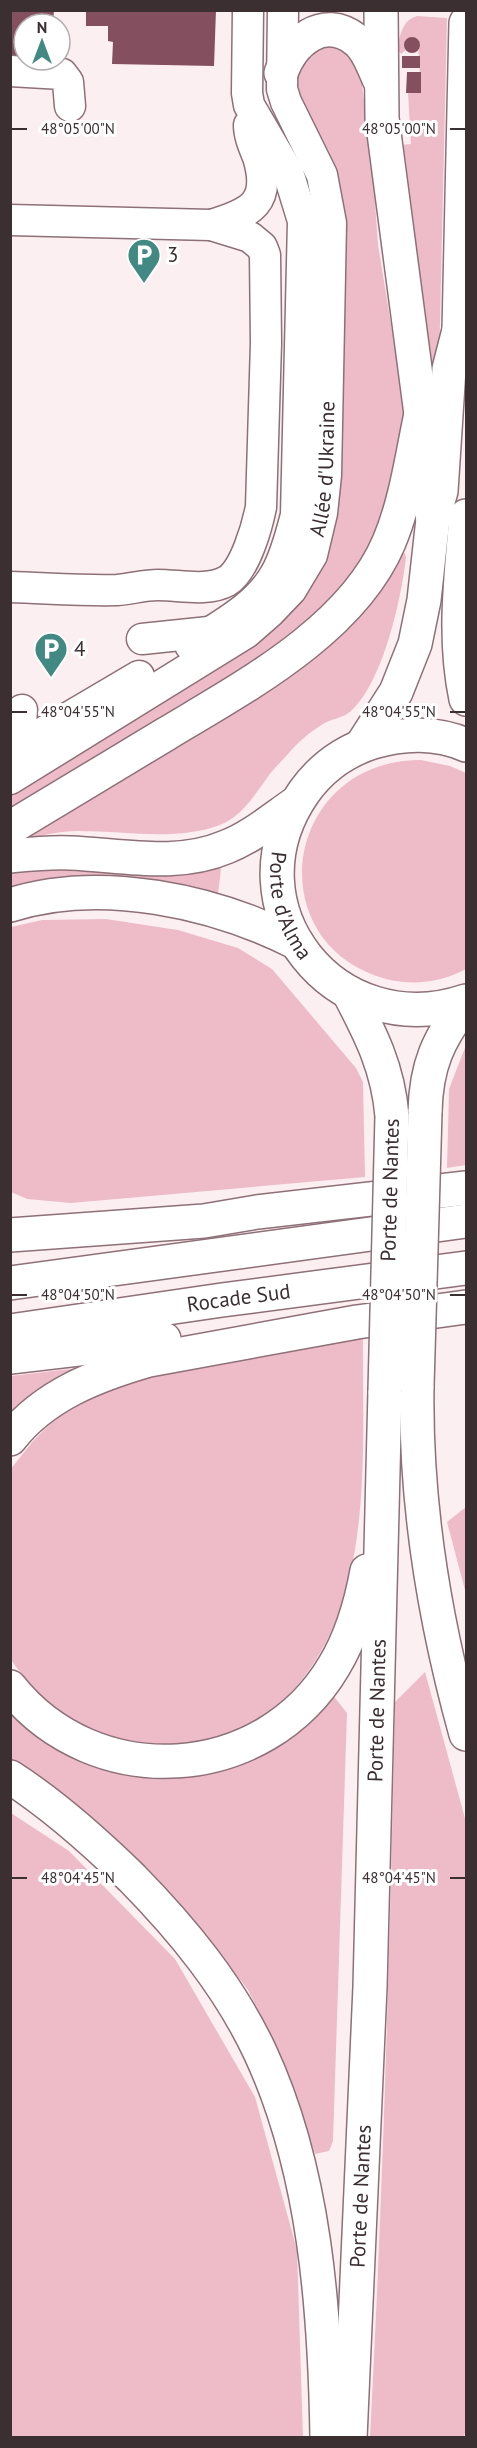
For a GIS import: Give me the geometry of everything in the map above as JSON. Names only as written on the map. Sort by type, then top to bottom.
[{"type":"highway","points":[[381,10],[382,118],[421,414],[428,491],[434,519]]},
{"type":"highway","points":[[466,23],[459,330],[466,369],[464,434],[466,442]]},
{"type":"highway","points":[[280,73],[287,56],[295,45],[320,31],[334,30],[357,40],[367,52],[380,82]]},
{"type":"highway","points":[[362,745],[396,692],[415,644],[424,600],[434,519],[441,492],[449,369],[459,330]]},
{"type":"highway","points":[[10,828],[256,679],[314,638],[336,616],[376,567],[389,542],[411,465],[421,414]]},
{"type":"highway","points":[[466,516],[459,638],[460,663],[466,699]]},
{"type":"highway","name":"Porte d'Alma","points":[[466,745],[439,736],[413,735],[387,738],[362,745],[325,768],[309,784],[287,821],[281,842],[278,883],[281,904],[297,943],[319,972],[349,993],[388,1008],[408,1010],[429,1010],[466,1002]]},
{"type":"highway","points":[[10,856],[38,853],[152,858],[195,856],[225,848],[239,841],[296,803]]},
{"type":"highway","points":[[10,905],[50,896],[85,893],[150,897],[190,903],[227,913],[270,929],[297,943]]},
{"type":"highway","name":"Porte de Nantes","points":[[349,993],[377,1048],[390,1095],[392,1116],[370,1976],[350,2438]]},
{"type":"highway","points":[[466,1002],[436,1049],[425,1086],[417,1392],[423,1519],[430,1580],[439,1629],[466,1734]]},
{"type":"highway","points":[[10,1235],[204,1221],[257,1212],[466,1188]]},
{"type":"highway","points":[[10,1212],[52,1218],[206,1208],[257,1212]]},
{"type":"highway","points":[[10,1283],[466,1221]]},
{"type":"highway","name":"Rocade Sud","points":[[10,1331],[466,1268]]},
{"type":"highway","points":[[10,1439],[50,1402],[76,1387],[116,1370],[189,1351],[357,1322],[466,1307]]},
{"type":"highway","points":[[10,1357],[230,1332],[357,1322]]},
{"type":"highway","points":[[417,1392],[435,1546],[466,1665]]},
{"type":"highway","points":[[10,1688],[46,1724],[89,1747],[111,1755],[169,1762],[197,1760],[221,1755],[261,1737],[302,1706],[334,1666],[351,1632],[366,1577],[381,1484]]},
{"type":"highway","points":[[10,1777],[105,1852],[177,1926],[231,1998],[260,2052],[284,2117],[303,2189],[313,2239],[322,2313],[327,2438]]},
{"type":"street","name":"Allée d'Ukraine","points":[[15,749],[209,633],[255,601],[276,574],[287,548],[296,515],[303,221],[288,172],[249,105],[246,93],[248,10]]},
{"type":"street","name":"Allée d'Ukraine","points":[[10,779],[246,633],[291,590],[312,555],[322,513],[326,475],[331,223],[322,175],[286,102],[280,73],[283,10]]},
{"type":"street","points":[[10,71],[62,74],[68,82],[70,106]]},
{"type":"street","points":[[211,225],[245,214],[261,191],[262,173],[249,130],[249,105]]},
{"type":"street","points":[[10,199],[62,202],[80,210],[89,222]]},
{"type":"street","points":[[10,220],[211,225],[250,237],[262,247],[264,255],[266,343],[261,499],[256,527],[242,565],[227,580],[206,586],[145,585],[118,590],[10,587]]},
{"type":"street","points":[[142,639],[209,633]]},
{"type":"street","points":[[15,749],[22,710]]},
{"type":"shaded area","points":[[417,16],[447,18],[439,366],[436,370],[428,367],[399,145],[411,144],[408,93],[421,93],[418,40],[408,39],[405,45],[406,50],[401,54],[397,49],[405,25]]},
{"type":"shaded area","points":[[330,46],[345,49],[360,69],[373,172],[378,245],[407,421],[375,544],[320,622],[11,816],[11,790],[298,596],[342,239],[342,199],[333,161],[299,100],[295,83],[298,68],[303,62],[315,52]]},
{"type":"shaded area","points":[[400,552],[405,553],[406,558],[395,617],[381,661],[362,698],[351,711],[323,724],[300,742],[237,815],[221,825],[178,834],[72,831],[20,839],[132,764]]},
{"type":"shaded area","points":[[421,760],[450,766],[466,773],[466,969],[438,980],[407,982],[386,979],[345,960],[318,930],[304,894],[303,856],[315,820],[339,789],[375,768]]},
{"type":"shaded area","points":[[214,862],[221,869],[218,894],[116,878],[11,893],[11,870]]},
{"type":"shaded area","points":[[106,919],[178,930],[238,948],[272,969],[356,1068],[363,1082],[365,1177],[71,1203],[27,1199],[11,1192],[11,927],[42,920]]},
{"type":"shaded area","points":[[466,1045],[466,1165],[447,1168],[449,1089]]},
{"type":"shaded area","points":[[363,1337],[362,1487],[357,1538],[347,1587],[330,1633],[306,1675],[271,1711],[247,1727],[205,1742],[176,1746],[137,1744],[94,1732],[57,1710],[41,1696],[11,1660],[10,1470],[33,1441],[55,1419],[94,1397],[146,1377],[251,1354]]},
{"type":"shaded area","points":[[87,1367],[11,1423],[11,1376]]},
{"type":"shaded area","points":[[466,1507],[466,1594],[447,1522]]},
{"type":"shaded area","points":[[425,1672],[466,1822],[466,2429],[464,2437],[370,2437],[386,2070],[395,1702]]},
{"type":"shaded area","points":[[331,1693],[347,1713],[333,2141],[329,2151],[315,2154],[283,2060],[248,1990],[187,1914],[11,1759],[10,1710],[148,1775]]},
{"type":"shaded area","points":[[11,1813],[69,1851],[175,1959],[255,2097],[297,2250],[303,2437],[11,2437]]},
{"type":"building","points":[[10,10],[54,10],[54,12],[12,12],[12,57],[10,57]]},
{"type":"building","points":[[86,10],[216,10],[214,66],[112,64],[113,42],[108,41],[108,26],[86,26]]},
{"type":"building","points":[[412,37],[420,45],[412,53],[404,45]]},
{"type":"building","points":[[402,56],[420,56],[420,68],[402,68]]},
{"type":"building","points":[[407,72],[421,72],[421,93],[406,93]]},
{"type":"place","name":"3","points":[[144,284]]},
{"type":"place","name":"4","points":[[51,678]]}]
